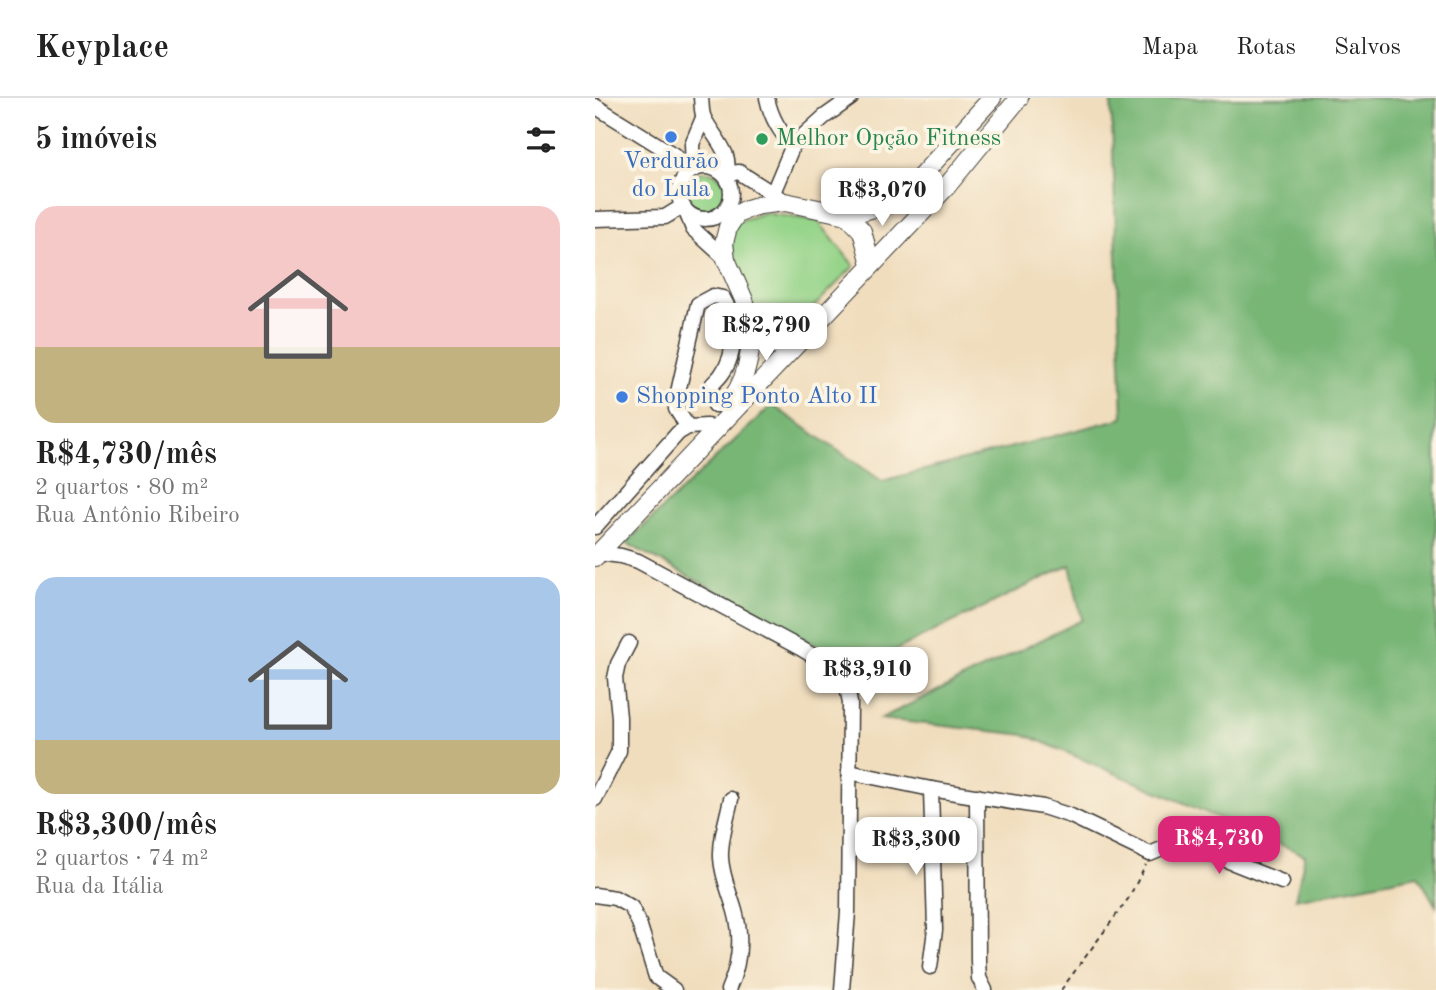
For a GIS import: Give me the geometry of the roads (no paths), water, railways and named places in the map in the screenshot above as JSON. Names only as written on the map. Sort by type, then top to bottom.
[{"type":"main road","points":[[803,339],[788,344],[769,344],[756,336],[726,258],[724,243],[728,227],[736,215],[779,198],[847,215],[886,205],[916,182],[992,98]]},
{"type":"main road","points":[[596,551],[619,533],[947,186],[1019,98]]},
{"type":"main road","points":[[847,215],[862,231],[871,264]]},
{"type":"main road","points":[[596,551],[737,393],[746,370],[752,327]]},
{"type":"street","points":[[701,98],[703,118],[727,159],[726,176]]},
{"type":"street","points":[[767,98],[776,124],[793,145]]},
{"type":"street","points":[[726,176],[739,172],[779,198],[793,145],[824,117],[851,98]]},
{"type":"street","points":[[595,106],[674,155],[691,171]]},
{"type":"street","points":[[703,118],[692,144],[691,171],[680,185],[680,199],[693,229],[726,258]]},
{"type":"street","points":[[684,208],[704,219],[718,216],[731,199],[726,176],[710,167],[691,171]]},
{"type":"street","points":[[595,219],[665,217],[684,208]]},
{"type":"street","points":[[688,427],[676,409],[675,401],[698,304],[713,296],[723,298],[729,307],[733,327],[732,356],[720,378],[712,383],[708,392],[715,405],[727,405]]},
{"type":"street","points":[[595,527],[678,433],[688,427],[707,426]]},
{"type":"street","points":[[619,533],[623,547],[638,561]]},
{"type":"street","points":[[596,551],[638,561],[800,648],[842,677],[847,686],[850,703],[848,912],[842,990]]},
{"type":"street","points":[[595,799],[619,751],[620,725],[615,678],[618,664],[629,643]]},
{"type":"street","points":[[849,772],[931,789],[1043,807],[1150,854],[1183,843],[1282,882]]},
{"type":"street","points":[[930,967],[935,930],[931,789]]},
{"type":"street","points":[[977,796],[978,961],[979,978],[985,990]]},
{"type":"street","points":[[728,990],[739,959],[740,938],[721,861],[731,799]]},
{"type":"street","points":[[595,895],[615,898],[631,907],[639,923],[656,977],[674,990]]},
{"type":"place","name":"Verdurão do Lula","points":[[671,137]]},
{"type":"place","name":"Melhor Opção Fitness","points":[[762,139]]},
{"type":"place","name":"Shopping Ponto Alto II","points":[[622,397]]}]
